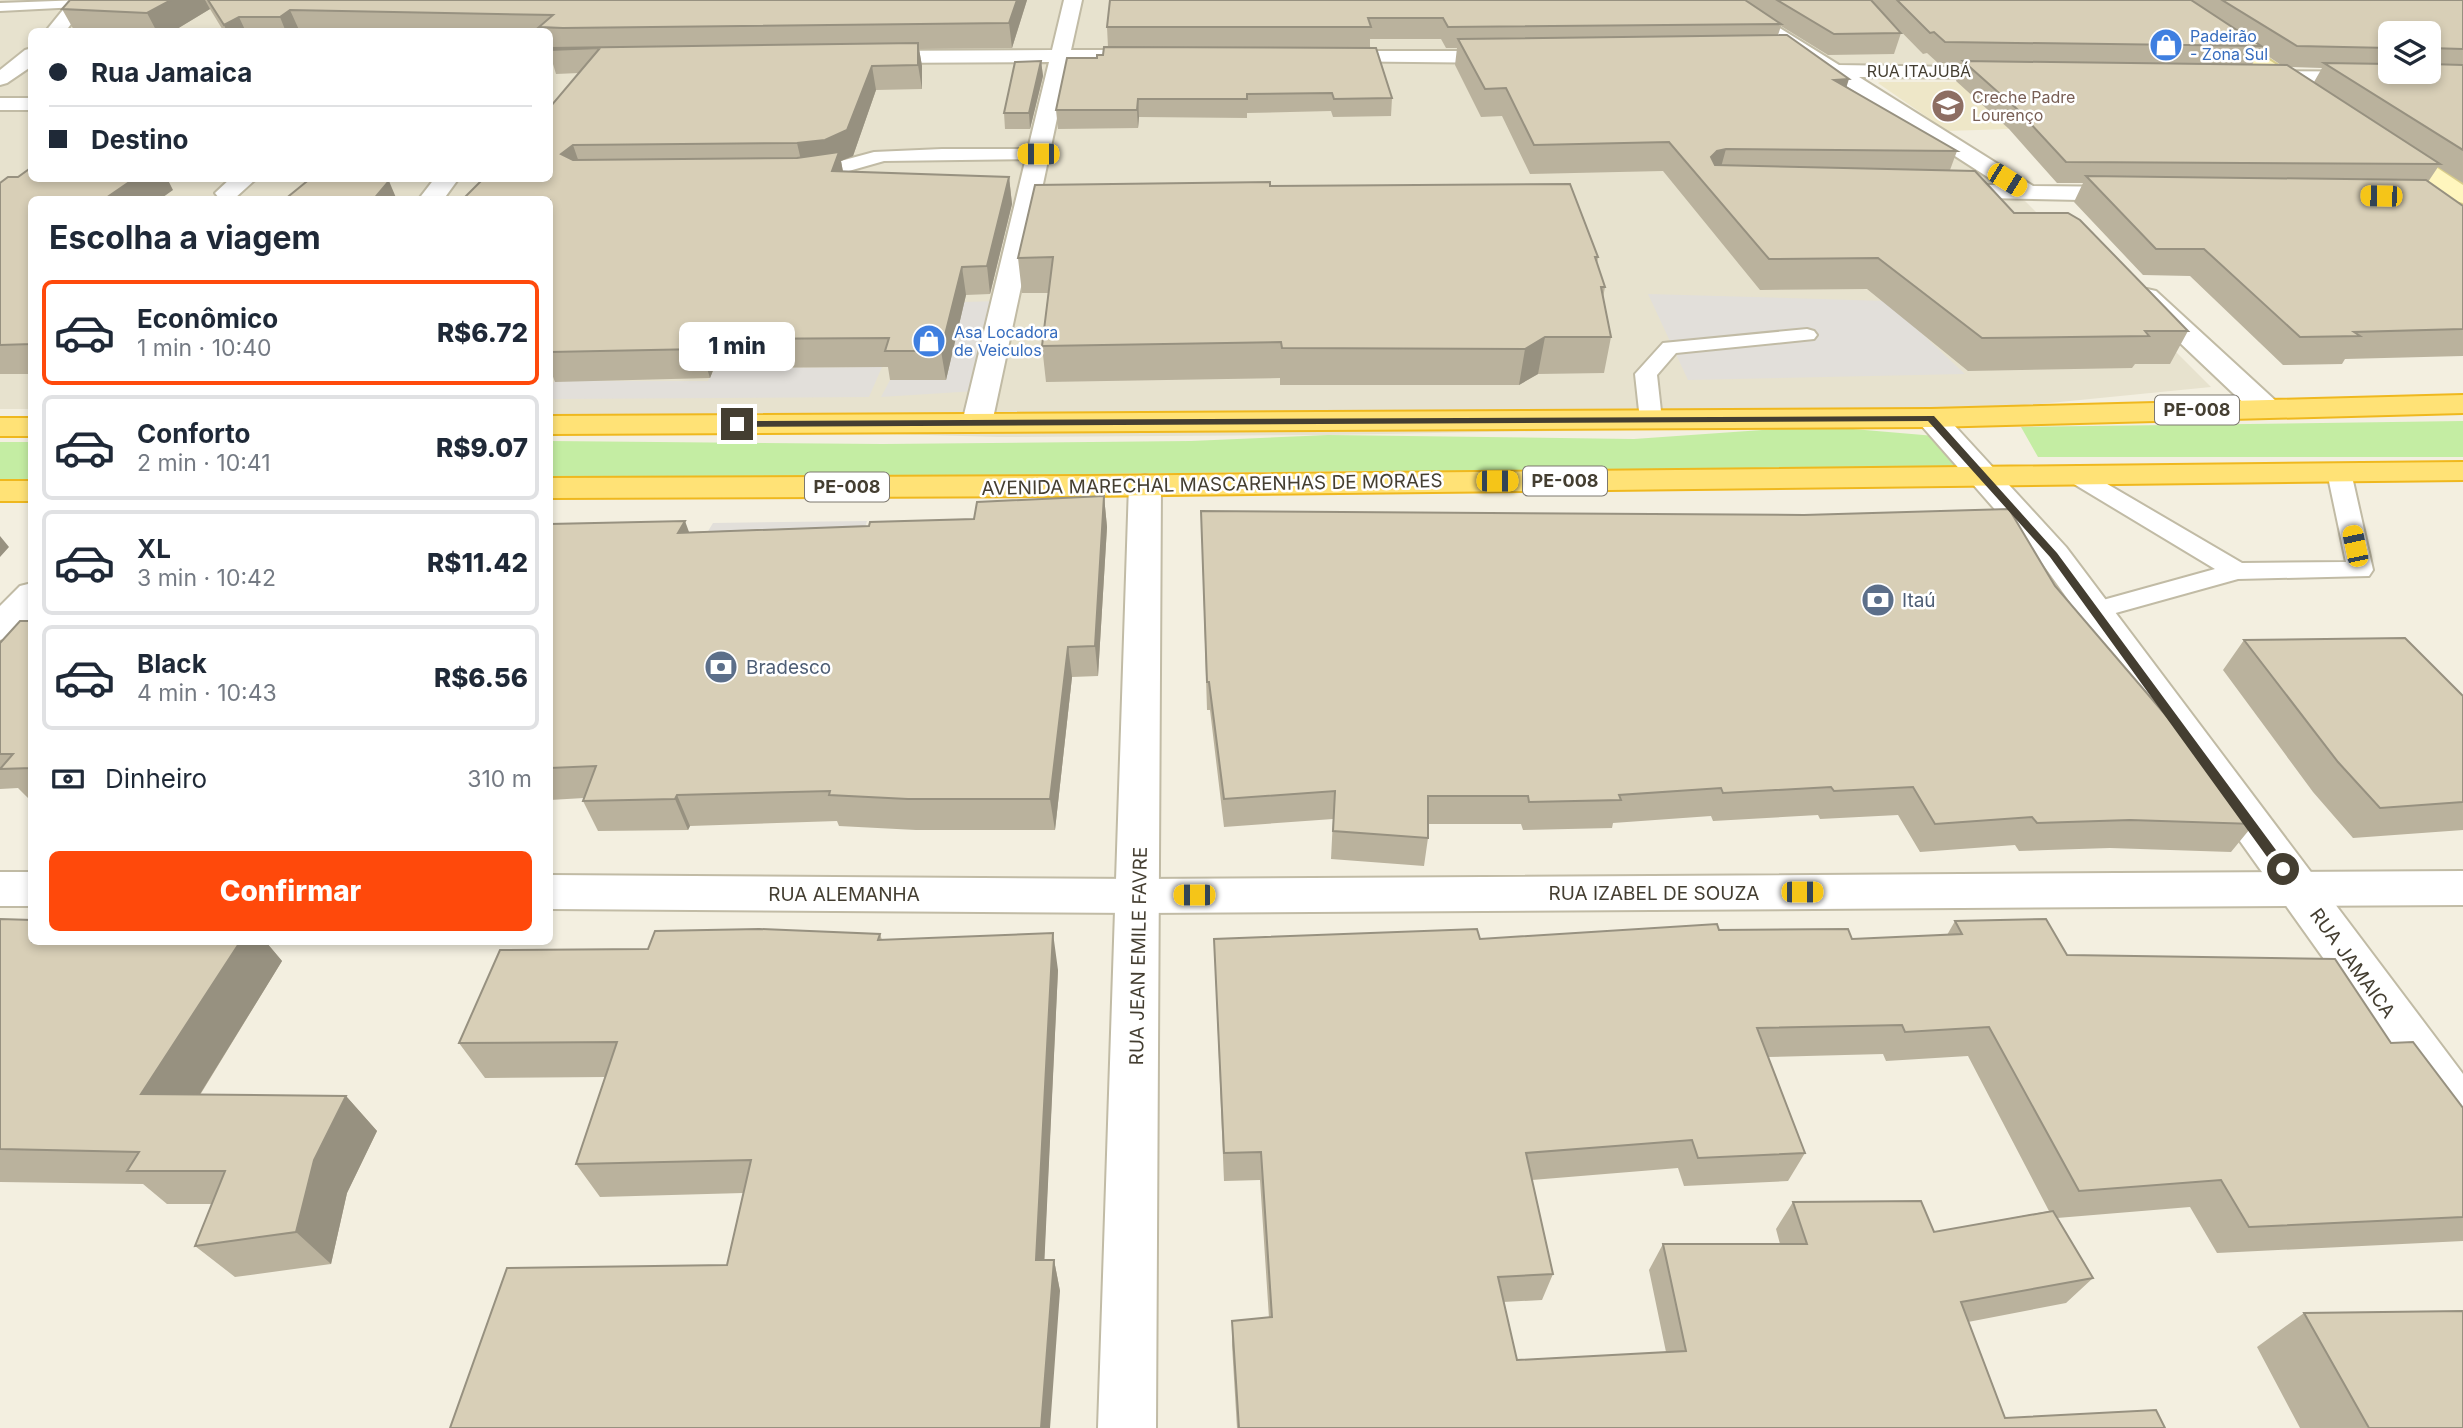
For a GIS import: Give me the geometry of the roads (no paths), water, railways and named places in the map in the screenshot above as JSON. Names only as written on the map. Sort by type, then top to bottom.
[{"type":"highway","name":"PE-008","points":[[553,425],[1931,418],[2463,404]]},
{"type":"highway","points":[[0,428],[28,427]]},
{"type":"highway","name":"AVENIDA MARECHAL MASCARENHAS DE MORAES","points":[[553,488],[1146,485],[2463,471]]},
{"type":"highway","points":[[0,491],[28,491]]},
{"type":"main road","points":[[2164,0],[2331,107]]},
{"type":"main road","points":[[2375,137],[2463,196]]},
{"type":"street","points":[[977,423],[1073,0]]},
{"type":"street","points":[[1723,0],[2028,193],[2059,219]]},
{"type":"street","points":[[58,28],[85,2]]},
{"type":"street","points":[[1905,51],[1924,71]]},
{"type":"street","points":[[1766,54],[1807,53]]},
{"type":"street","points":[[847,57],[1169,56]]},
{"type":"street","points":[[1305,57],[1524,57]]},
{"type":"street","points":[[0,79],[20,64]]},
{"type":"street","name":"RUA ITAJUBÁ","points":[[1836,71],[2036,73]]},
{"type":"street","points":[[2231,77],[2463,78]]},
{"type":"street","points":[[0,104],[28,104]]},
{"type":"street","points":[[433,196],[445,182]]},
{"type":"street","points":[[1920,191],[2150,194]]},
{"type":"street","points":[[1029,192],[1056,192]]},
{"type":"street","points":[[2422,197],[2463,196]]},
{"type":"street","points":[[2130,281],[2266,408]]},
{"type":"street","name":"RUA JAMAICA","points":[[1931,418],[2054,555],[2463,1113]]},
{"type":"street","name":"RUA JEAN EMILE FAVRE","points":[[1127,1428],[1146,485]]},
{"type":"street","points":[[0,628],[28,598]]},
{"type":"street","name":"RUA IZABEL DE SOUZA","points":[[1139,895],[2463,888]]},
{"type":"street","points":[[0,889],[28,889]]},
{"type":"street","name":"RUA ALEMANHA","points":[[553,892],[1139,895]]},
{"type":"lane","points":[[0,7],[85,2]]},
{"type":"lane","points":[[790,177],[835,173],[857,163],[885,156],[1038,154]]},
{"type":"lane","points":[[1651,420],[1646,374],[1670,347],[1807,335]]},
{"type":"lane","points":[[2094,611],[2237,571],[2360,570],[2339,472]]},
{"type":"lane","points":[[2077,476],[2237,571]]},
{"type":"place","name":"Padeirão - Zona Sul","points":[[2166,45]]},
{"type":"place","name":"Creche Padre Lourenço","points":[[1948,106]]},
{"type":"place","name":"Asa Locadora de Veiculos","points":[[929,341]]},
{"type":"place","name":"Itaú","points":[[1878,600]]},
{"type":"place","name":"Bradesco","points":[[721,667]]}]
